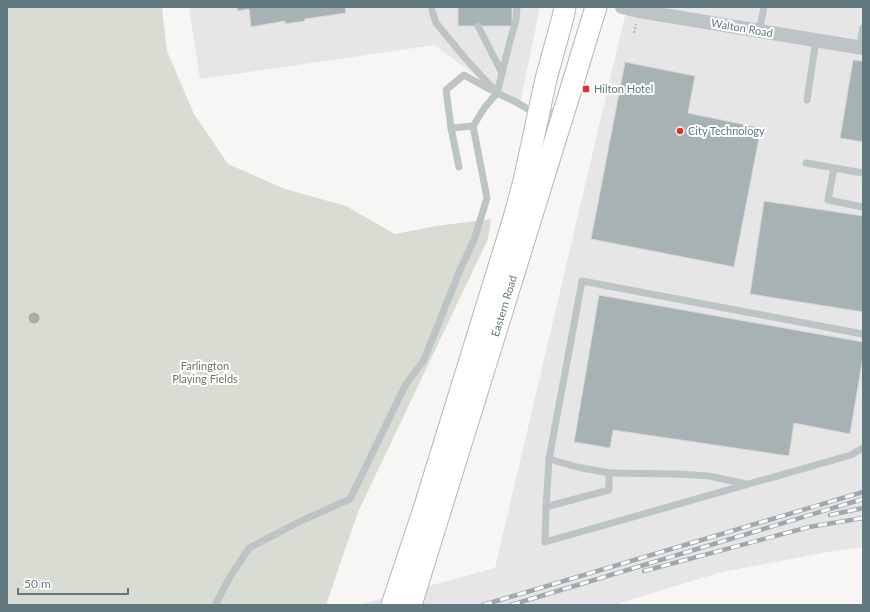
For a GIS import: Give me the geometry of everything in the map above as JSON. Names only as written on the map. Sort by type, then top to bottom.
[{"type":"main road","name":"Eastern Road","points":[[392,605],[426,502],[514,218],[524,182],[546,79],[565,7]]},
{"type":"main road","name":"Eastern Road","points":[[412,605],[596,7]]},
{"type":"street","name":"Walton Road","points":[[622,7],[861,48]]},
{"type":"lane","points":[[432,7],[436,23],[497,93]]},
{"type":"lane","points":[[215,605],[230,577],[249,548],[302,521],[350,500],[406,384],[424,360],[460,270],[474,240],[486,198],[473,126],[485,107],[497,93],[516,20],[517,7]]},
{"type":"lane","points":[[760,31],[764,7]]},
{"type":"lane","points":[[478,26],[502,73]]},
{"type":"lane","points":[[861,48],[863,28]]},
{"type":"lane","points":[[807,100],[816,40]]},
{"type":"lane","points":[[459,166],[451,128],[446,90],[464,75],[538,115],[548,116],[554,112],[572,89]]},
{"type":"lane","points":[[451,128],[473,126]]},
{"type":"lane","points":[[806,163],[863,173]]},
{"type":"lane","points":[[834,168],[828,200],[863,206]]},
{"type":"lane","points":[[863,334],[582,281],[549,460],[545,542],[850,455],[863,448]]},
{"type":"lane","points":[[549,460],[609,473],[709,476],[748,484]]},
{"type":"lane","points":[[546,507],[609,490],[609,473]]},
{"type":"shaded area","points":[[189,7],[540,7],[519,109],[435,45],[200,79]]},
{"type":"shaded area","points":[[627,7],[863,7],[863,547],[833,551],[722,572],[613,605],[358,605],[495,568]]},
{"type":"green space","name":"Farlington Playing Fields","points":[[7,7],[162,7],[167,51],[194,114],[228,164],[285,189],[346,206],[395,234],[436,226],[491,219],[488,239],[358,512],[326,605],[7,605]]},
{"type":"building","points":[[237,7],[345,7],[346,13],[305,19],[305,21],[285,24],[285,21],[251,27],[249,9],[237,11]]},
{"type":"building","points":[[458,7],[512,7],[512,26],[458,26]]},
{"type":"building","points":[[853,60],[863,61],[863,142],[840,138]]},
{"type":"building","points":[[625,62],[695,76],[688,113],[761,128],[734,267],[591,239]]},
{"type":"building","points":[[764,201],[863,216],[863,312],[750,294]]},
{"type":"building","points":[[599,295],[863,342],[863,357],[850,434],[794,423],[789,456],[613,430],[610,448],[574,442]]},
{"type":"railway","points":[[483,605],[863,492]]},
{"type":"railway","points":[[511,605],[863,499]]},
{"type":"railway","points":[[830,515],[863,508]]},
{"type":"railway","points":[[644,571],[809,527],[863,518]]},
{"type":"place","name":"Hilton Hotel","points":[[586,89]]},
{"type":"place","name":"City Technology","points":[[680,131]]}]
